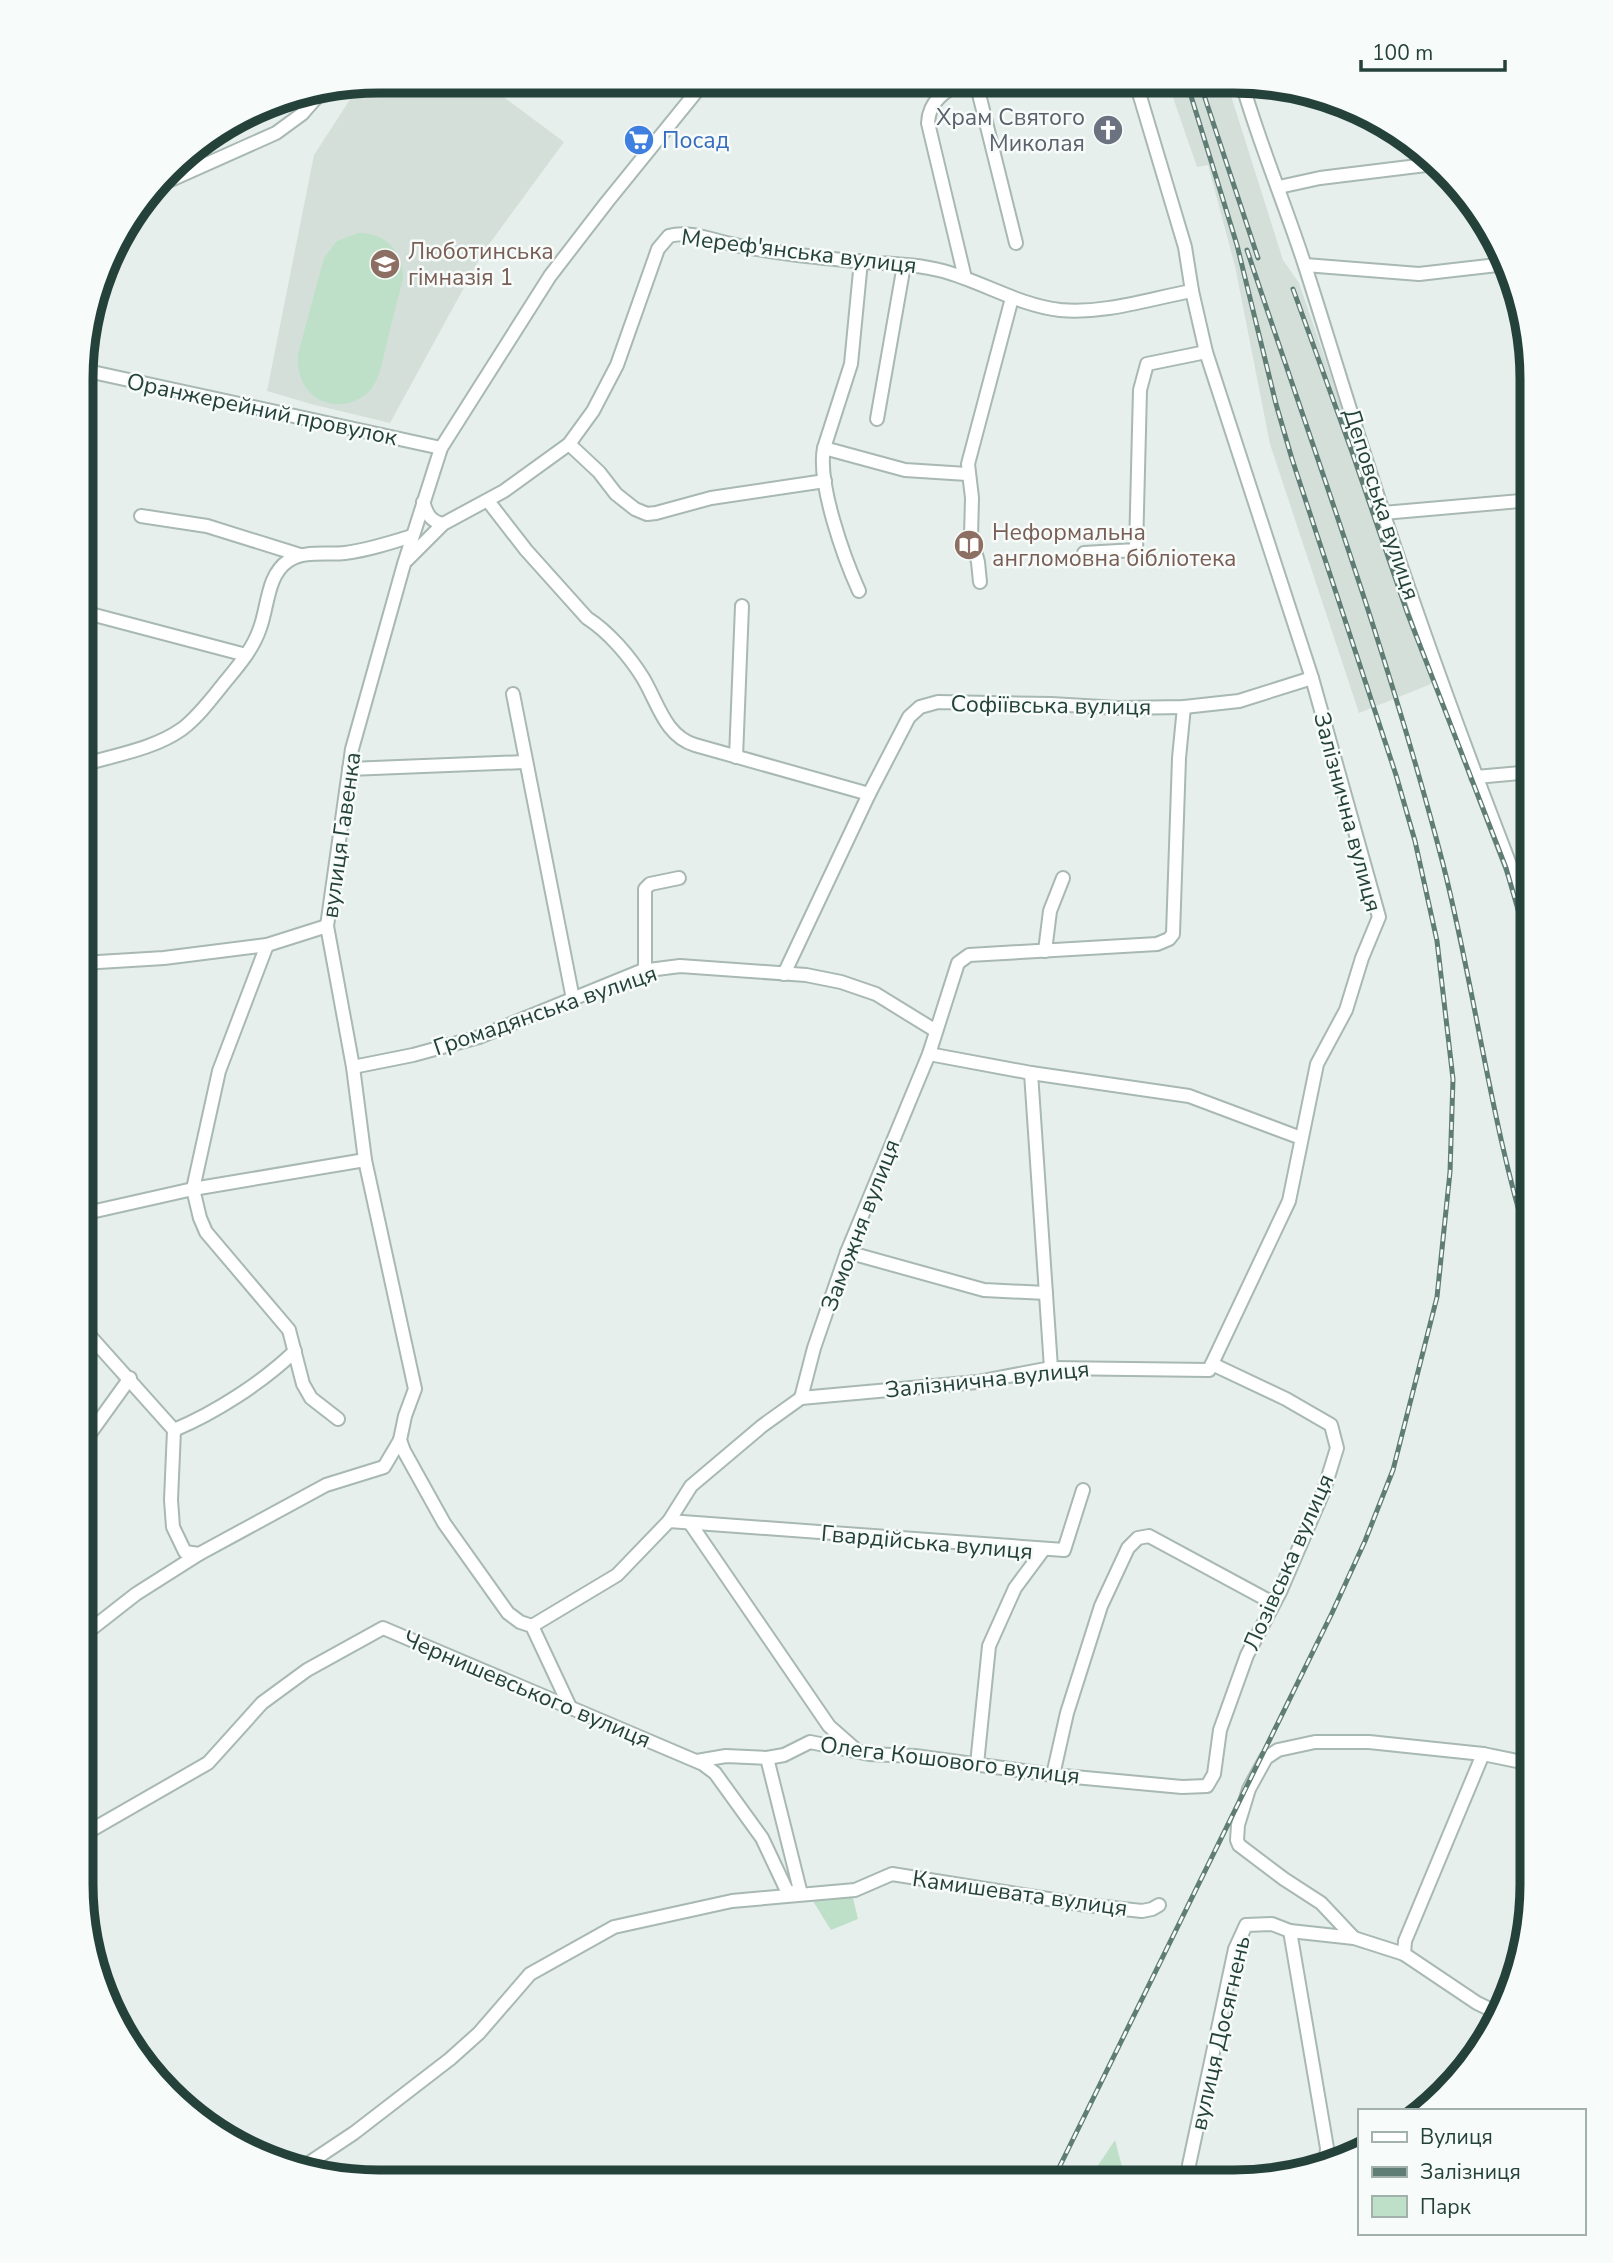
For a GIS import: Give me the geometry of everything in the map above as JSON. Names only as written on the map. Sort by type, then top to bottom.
[{"type":"street","name":"вулиця Гавенка","points":[[400,1440],[415,1389],[365,1160],[353,1068],[327,926],[352,749],[412,536],[441,448],[550,276],[695,93]]},
{"type":"street","points":[[944,93],[928,113],[928,123],[965,278]]},
{"type":"street","points":[[979,93],[1016,243]]},
{"type":"street","name":"Залізнична вулиця","points":[[801,1398],[977,1382],[1051,1368],[1209,1370],[1289,1201],[1317,1064],[1346,1010],[1362,958],[1379,917],[1312,678],[1206,352],[1185,247],[1139,93]]},
{"type":"street","name":"Деповська вулиця","points":[[1245,93],[1257,134],[1279,187],[1305,265],[1383,513],[1476,777],[1520,890]]},
{"type":"street","points":[[174,178],[276,132],[302,114],[314,100]]},
{"type":"street","points":[[1279,187],[1320,178],[1424,165]]},
{"type":"street","name":"Мереф'янська вулиця","points":[[404,564],[443,524],[488,500],[550,460],[569,444],[593,411],[617,365],[658,249],[662,241],[669,236],[686,234],[735,245],[931,268],[965,278],[1012,298],[1058,310],[1115,308],[1192,291]]},
{"type":"street","points":[[859,591],[830,506],[823,471],[824,448],[850,364],[862,261]]},
{"type":"street","points":[[877,419],[904,265]]},
{"type":"street","points":[[1305,265],[1419,274],[1497,265]]},
{"type":"street","points":[[979,582],[978,562],[971,537],[968,464],[1012,298]]},
{"type":"street","points":[[1084,553],[1136,550],[1140,390],[1147,365],[1206,352]]},
{"type":"street","name":"Оранжерейний провулок","points":[[93,372],[441,448]]},
{"type":"street","points":[[569,444],[599,472],[616,494],[635,509],[647,514],[711,498],[825,481]]},
{"type":"street","points":[[824,448],[905,470],[967,474]]},
{"type":"street","points":[[488,500],[526,550],[587,618],[599,627],[636,667],[673,732],[686,743],[869,794]]},
{"type":"street","points":[[1383,513],[1520,501]]},
{"type":"street","points":[[423,502],[428,515],[435,522],[443,524]]},
{"type":"street","points":[[141,516],[207,526],[301,555],[344,553],[412,536]]},
{"type":"street","points":[[93,762],[136,750],[181,730],[208,703],[247,654],[260,627],[274,577],[282,565],[301,555]]},
{"type":"street","points":[[736,757],[743,606]]},
{"type":"street","points":[[93,615],[247,654]]},
{"type":"street","name":"Софіївська вулиця","points":[[785,974],[869,794],[909,717],[926,704],[938,702],[1118,708],[1184,707],[1240,701],[1312,678]]},
{"type":"street","points":[[513,694],[573,999]]},
{"type":"street","points":[[1063,878],[1050,911],[1045,951],[1157,944],[1169,939],[1173,934],[1178,758],[1184,707]]},
{"type":"street","points":[[349,769],[525,762]]},
{"type":"street","points":[[1476,777],[1520,773]]},
{"type":"street","points":[[645,971],[645,889],[650,884],[679,878]]},
{"type":"street","points":[[93,966],[267,945],[327,926]]},
{"type":"street","points":[[267,945],[219,1071],[193,1189],[206,1232],[289,1331],[303,1384],[311,1398],[338,1419]]},
{"type":"street","name":"Заможня вулиця","points":[[801,1398],[814,1348],[847,1252],[929,1054],[956,968],[961,960],[970,955],[1045,951]]},
{"type":"street","name":"Громадянська вулиця","points":[[353,1068],[458,1043],[509,1026],[645,971],[680,965],[824,978],[857,986],[876,994],[936,1031]]},
{"type":"street","points":[[929,1054],[1031,1073],[1189,1096],[1301,1138]]},
{"type":"street","points":[[1031,1073],[1051,1368]]},
{"type":"street","points":[[93,1212],[193,1189],[365,1160]]},
{"type":"street","points":[[847,1252],[984,1290],[1046,1293]]},
{"type":"street","points":[[93,1339],[174,1430],[171,1490],[173,1527],[185,1552],[199,1554]]},
{"type":"street","points":[[174,1430],[200,1418],[272,1372],[295,1351]]},
{"type":"street","name":"Лозівська вулиця","points":[[1207,1786],[1214,1774],[1220,1730],[1247,1655],[1280,1592],[1324,1490],[1337,1448],[1331,1425],[1286,1399],[1212,1364]]},
{"type":"street","points":[[93,1429],[130,1378]]},
{"type":"street","points":[[532,1626],[617,1574],[669,1521],[691,1486],[762,1426],[801,1398]]},
{"type":"street","points":[[93,1628],[136,1594],[199,1554],[326,1485],[384,1467],[400,1440]]},
{"type":"street","points":[[400,1440],[444,1523],[508,1613],[520,1622],[532,1626],[569,1705]]},
{"type":"street","points":[[1044,1549],[1064,1550],[1083,1490]]},
{"type":"street","name":"Гвардійська вулиця","points":[[669,1521],[1044,1549]]},
{"type":"street","points":[[690,1523],[829,1726],[858,1751]]},
{"type":"street","points":[[1053,1775],[1067,1713],[1101,1606],[1128,1548],[1138,1538],[1149,1536],[1273,1603]]},
{"type":"street","name":"Гвардійська вулиця","points":[[977,1764],[989,1646],[1016,1588],[1044,1549]]},
{"type":"street","name":"Чернишевського вулиця","points":[[93,1829],[208,1763],[262,1703],[307,1670],[383,1628],[697,1761],[715,1773],[762,1838],[787,1891],[801,1894]]},
{"type":"street","name":"Олега Кошового вулиця","points":[[697,1761],[726,1756],[767,1758],[784,1755],[810,1742],[869,1755],[915,1756],[1053,1775],[1182,1787],[1207,1786]]},
{"type":"street","points":[[1354,1938],[1321,1903],[1239,1845],[1238,1825],[1249,1789],[1266,1758],[1278,1750],[1315,1742],[1369,1742],[1483,1754],[1520,1762]]},
{"type":"street","points":[[1404,1954],[1405,1941],[1483,1754]]},
{"type":"street","points":[[767,1758],[801,1894]]},
{"type":"street","name":"Камишевата вулиця","points":[[310,2162],[354,2133],[450,2059],[479,2033],[530,1974],[614,1927],[732,1901],[855,1890],[892,1874],[1142,1911],[1159,1905]]},
{"type":"street","name":"вулиця Досягнень","points":[[1189,2170],[1236,1949],[1246,1925],[1272,1924],[1290,1931]]},
{"type":"street","points":[[1326,2155],[1327,2148],[1290,1931],[1354,1938],[1404,1954],[1492,2010]]},
{"type":"shaded area","name":"Люботинська гiмназiя 1","points":[[360,93],[498,93],[564,142],[484,251],[390,423],[267,391],[314,155],[354,94]]},
{"type":"shaded area","points":[[1171,93],[1230,93],[1283,260],[1299,283],[1436,682],[1359,713],[1270,444],[1235,266],[1208,165],[1197,167]]},
{"type":"green space","points":[[358,233],[377,236],[391,246],[400,260],[403,279],[375,383],[364,396],[356,400],[331,404],[315,397],[306,388],[299,372],[298,354],[324,258],[337,241]]},
{"type":"green space","points":[[852,1894],[858,1919],[831,1930],[811,1898]]},
{"type":"green space","points":[[1115,2140],[1123,2170],[1095,2170]]},
{"type":"railway","points":[[1058,2170],[1332,1613],[1365,1541],[1393,1470],[1437,1297],[1450,1172],[1453,1079],[1437,941],[1415,841],[1396,775],[1292,459],[1237,245],[1190,93]]},
{"type":"railway","points":[[1203,93],[1258,258]]},
{"type":"railway","points":[[1247,250],[1350,556],[1422,786],[1455,913],[1505,1158],[1520,1214]]},
{"type":"railway","points":[[1293,289],[1407,612],[1506,868],[1520,916]]},
{"type":"place","name":"Храм Святого Миколая","points":[[1108,130]]},
{"type":"place","name":"Посад","points":[[639,140]]},
{"type":"place","name":"Люботинська гiмназiя 1","points":[[385,264]]},
{"type":"place","name":"Неформальна англомовна бібліотека","points":[[969,545]]}]
